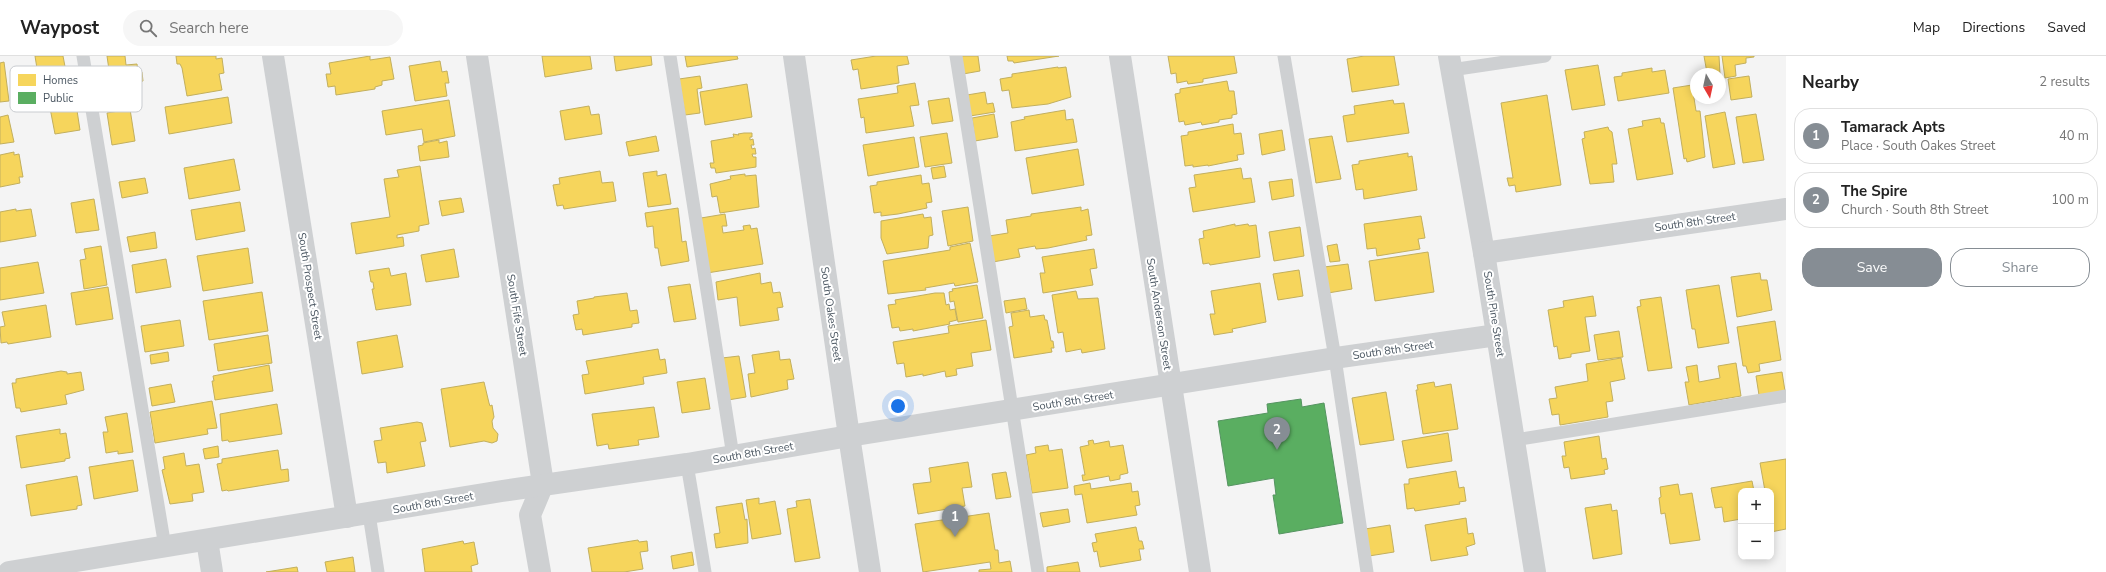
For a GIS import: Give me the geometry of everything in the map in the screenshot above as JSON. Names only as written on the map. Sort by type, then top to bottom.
[{"type":"street","name":"South Prospect Street","points":[[273,56],[347,517]]},
{"type":"street","name":"South Fife Street","points":[[477,56],[543,484]]},
{"type":"street","name":"South Oakes Street","points":[[794,56],[870,572]]},
{"type":"street","name":"South Anderson Street","points":[[1120,56],[1200,572]]},
{"type":"street","name":"South Pine Street","points":[[1450,63],[1484,253],[1535,572]]},
{"type":"street","name":"South 8th Street","points":[[1484,253],[1786,209]]},
{"type":"street","name":"South 8th Street","points":[[9,572],[369,514],[543,484],[687,464],[849,436],[1335,358],[1497,335]]},
{"type":"street","points":[[540,572],[530,515],[543,484]]},
{"type":"street","points":[[207,540],[212,572]]},
{"type":"lane","points":[[83,56],[85,66]]},
{"type":"lane","points":[[670,56],[733,456]]},
{"type":"lane","points":[[956,56],[1038,572]]},
{"type":"lane","points":[[1284,56],[1335,358],[1367,572]]},
{"type":"lane","points":[[1450,63],[1545,56]]},
{"type":"lane","points":[[92,112],[165,547]]},
{"type":"lane","points":[[1515,440],[1786,396]]},
{"type":"lane","points":[[687,464],[705,572]]},
{"type":"lane","points":[[369,514],[378,572]]},
{"type":"building: Homes","points":[[35,56],[63,56],[65,66],[37,66]]},
{"type":"building: Homes","points":[[107,56],[125,56],[126,65],[137,64],[137,66],[108,66]]},
{"type":"building: Homes","points":[[176,56],[216,56],[216,59],[222,58],[224,73],[219,74],[222,90],[187,96],[182,68],[180,64],[177,64]]},
{"type":"building: Homes","points":[[370,56],[370,60],[390,57],[394,79],[382,81],[382,85],[375,87],[375,89],[336,95],[335,86],[328,87],[326,74],[331,74],[329,63]]},
{"type":"building: Homes","points":[[542,56],[590,56],[592,69],[545,77]]},
{"type":"building: Homes","points":[[614,56],[651,56],[652,65],[616,71]]},
{"type":"building: Homes","points":[[685,56],[737,56],[738,59],[687,67]]},
{"type":"building: Homes","points":[[876,56],[907,56],[909,64],[897,66],[899,83],[861,89],[858,69],[853,70],[851,60]]},
{"type":"building: Homes","points":[[961,56],[978,56],[980,71],[963,74]]},
{"type":"building: Homes","points":[[1007,56],[1059,56],[1014,63],[1013,61],[1008,61]]},
{"type":"building: Homes","points":[[1168,56],[1234,56],[1237,73],[1203,79],[1203,82],[1188,84],[1187,81],[1177,83],[1176,73],[1171,74]]},
{"type":"building: Homes","points":[[1364,56],[1394,56],[1399,85],[1352,92],[1347,59]]},
{"type":"building: Homes","points":[[1704,56],[1719,56],[1720,68],[1706,68]]},
{"type":"building: Homes","points":[[1722,56],[1754,56],[1746,58],[1746,63],[1735,65],[1736,76],[1726,78],[1726,68],[1724,68]]},
{"type":"building: Homes","points":[[440,61],[442,72],[447,71],[449,83],[445,83],[447,96],[415,101],[409,66]]},
{"type":"building: Homes","points":[[4,62],[9,101],[0,102],[0,63]]},
{"type":"building: Homes","points":[[1598,65],[1605,105],[1572,110],[1565,70]]},
{"type":"building: Homes","points":[[1066,67],[1071,97],[1048,104],[1012,108],[1009,90],[1002,91],[1000,79],[1012,77],[1012,74]]},
{"type":"building: Homes","points":[[1652,68],[1652,72],[1665,70],[1669,93],[1618,101],[1614,77],[1622,76],[1622,73]]},
{"type":"building: Homes","points":[[700,76],[702,88],[697,89],[700,113],[685,115],[679,79]]},
{"type":"building: Homes","points":[[1749,76],[1752,97],[1731,100],[1728,79]]},
{"type":"building: Homes","points":[[1227,81],[1229,91],[1234,91],[1237,114],[1232,115],[1232,118],[1202,125],[1201,122],[1185,125],[1184,121],[1179,122],[1175,94],[1180,93],[1180,89]]},
{"type":"building: Homes","points":[[915,83],[919,105],[910,106],[914,126],[866,133],[864,117],[861,118],[858,99],[898,93],[897,86]]},
{"type":"building: Homes","points":[[747,84],[752,117],[705,125],[700,92]]},
{"type":"building: Homes","points":[[1690,85],[1690,104],[1695,104],[1696,111],[1700,111],[1705,157],[1687,162],[1686,158],[1684,159],[1673,88]]},
{"type":"building: Homes","points":[[985,92],[987,104],[993,103],[995,112],[970,116],[967,95]]},
{"type":"building: Homes","points":[[1547,95],[1561,185],[1516,192],[1515,185],[1509,186],[1507,178],[1513,178],[1501,103]]},
{"type":"building: Homes","points":[[228,97],[232,123],[169,134],[165,107]]},
{"type":"building: Homes","points":[[949,98],[953,121],[932,124],[928,101]]},
{"type":"building: Homes","points":[[449,100],[455,136],[424,142],[422,129],[386,135],[382,111]]},
{"type":"building: Homes","points":[[1393,100],[1394,104],[1404,103],[1409,133],[1347,142],[1343,116],[1355,114],[1354,106]]},
{"type":"building: Homes","points":[[589,106],[591,115],[599,114],[602,134],[565,140],[560,111]]},
{"type":"building: Homes","points":[[1065,110],[1066,120],[1073,119],[1077,142],[1015,151],[1011,122],[1025,119],[1024,117]]},
{"type":"building: Homes","points":[[51,112],[77,112],[80,130],[55,134]]},
{"type":"building: Homes","points":[[130,112],[135,141],[112,145],[107,113]]},
{"type":"building: Homes","points":[[1725,112],[1735,164],[1713,168],[1705,116]]},
{"type":"building: Homes","points":[[994,114],[998,137],[975,141],[972,118]]},
{"type":"building: Homes","points":[[1756,114],[1764,160],[1743,163],[1736,117]]},
{"type":"building: Homes","points":[[8,115],[14,142],[0,144],[0,117]]},
{"type":"building: Homes","points":[[1660,118],[1661,123],[1664,123],[1673,174],[1637,180],[1628,129],[1643,126],[1642,121]]},
{"type":"building: Homes","points":[[1233,124],[1234,134],[1241,133],[1244,154],[1237,155],[1238,160],[1208,166],[1185,166],[1181,136],[1188,135],[1188,132]]},
{"type":"building: Homes","points":[[1608,127],[1612,132],[1617,164],[1612,164],[1614,182],[1590,184],[1582,139],[1585,138],[1584,132]]},
{"type":"building: Homes","points":[[1282,130],[1285,150],[1262,155],[1259,134]]},
{"type":"building: Homes","points":[[752,133],[750,140],[753,139],[754,145],[751,145],[752,149],[755,148],[756,154],[752,154],[753,157],[756,157],[756,167],[716,173],[715,168],[711,168],[710,163],[714,163],[711,141],[734,137],[733,134],[739,135],[738,134]]},
{"type":"building: Homes","points":[[947,133],[952,163],[925,167],[920,137]]},
{"type":"building: Homes","points":[[656,136],[659,151],[629,156],[626,142]]},
{"type":"building: Homes","points":[[1332,136],[1341,179],[1316,183],[1309,139]]},
{"type":"building: Homes","points":[[914,137],[919,167],[868,176],[863,145]]},
{"type":"building: Homes","points":[[439,140],[439,143],[447,141],[449,157],[420,161],[418,146],[423,145],[423,143]]},
{"type":"building: Homes","points":[[1078,149],[1084,185],[1032,194],[1026,158]]},
{"type":"building: Homes","points":[[14,152],[14,155],[19,154],[23,177],[19,177],[20,183],[0,187],[0,155]]},
{"type":"building: Homes","points":[[1408,153],[1408,157],[1412,156],[1417,190],[1364,199],[1363,189],[1356,190],[1352,165],[1359,164],[1359,161]]},
{"type":"building: Homes","points":[[234,159],[240,190],[189,199],[184,168]]},
{"type":"building: Homes","points":[[420,166],[429,224],[419,226],[419,231],[397,235],[397,238],[403,237],[404,246],[356,254],[351,223],[390,217],[384,179],[399,177],[397,170]]},
{"type":"building: Homes","points":[[944,166],[946,177],[933,179],[931,168]]},
{"type":"building: Homes","points":[[1241,168],[1243,179],[1251,178],[1255,202],[1193,212],[1189,188],[1196,187],[1194,175]]},
{"type":"building: Homes","points":[[600,171],[602,183],[613,182],[616,201],[564,209],[563,205],[557,206],[553,185],[560,184],[559,178]]},
{"type":"building: Homes","points":[[657,171],[657,176],[666,174],[671,204],[648,207],[643,173]]},
{"type":"building: Homes","points":[[745,174],[745,176],[756,175],[759,207],[720,213],[717,196],[712,197],[710,184],[731,179],[730,176]]},
{"type":"building: Homes","points":[[921,175],[922,184],[929,183],[932,202],[926,203],[927,208],[881,216],[881,212],[874,213],[870,186],[877,185],[877,182]]},
{"type":"building: Homes","points":[[145,178],[148,193],[122,198],[119,182]]},
{"type":"building: Homes","points":[[1292,179],[1294,196],[1272,200],[1269,182]]},
{"type":"building: Homes","points":[[461,198],[464,212],[442,216],[439,201]]},
{"type":"building: Homes","points":[[94,199],[99,230],[76,233],[71,203]]},
{"type":"building: Homes","points":[[240,202],[245,231],[196,240],[191,210]]},
{"type":"building: Homes","points":[[968,207],[973,241],[948,246],[942,211]]},
{"type":"building: Homes","points":[[1081,207],[1081,211],[1088,209],[1092,235],[1086,236],[1087,240],[1048,248],[1036,249],[1035,246],[1018,249],[1020,257],[993,262],[989,236],[1008,233],[1006,220],[1031,216],[1031,214]]},
{"type":"building: Homes","points":[[678,208],[682,242],[686,241],[689,261],[661,266],[658,248],[655,248],[653,226],[647,227],[645,213]]},
{"type":"building: Homes","points":[[16,209],[16,211],[31,209],[36,236],[0,242],[0,212]]},
{"type":"building: Homes","points":[[725,214],[727,226],[722,226],[723,233],[744,230],[743,226],[750,225],[751,229],[757,228],[763,264],[707,273],[701,218]]},
{"type":"building: Homes","points":[[923,214],[924,218],[931,217],[933,235],[929,236],[928,248],[887,254],[881,238],[881,221]]},
{"type":"building: Homes","points":[[1421,216],[1425,238],[1418,239],[1420,249],[1377,256],[1376,248],[1367,249],[1364,224]]},
{"type":"building: Homes","points":[[1235,224],[1235,226],[1248,224],[1249,226],[1256,225],[1260,257],[1210,265],[1209,263],[1203,264],[1199,239],[1204,238],[1203,231]]},
{"type":"building: Homes","points":[[1300,227],[1304,256],[1274,261],[1269,232]]},
{"type":"building: Homes","points":[[155,232],[157,248],[130,252],[127,237]]},
{"type":"building: Homes","points":[[970,243],[978,282],[955,286],[954,283],[925,288],[926,290],[888,294],[883,261],[950,250],[950,247]]},
{"type":"building: Homes","points":[[1337,244],[1340,261],[1330,262],[1327,246]]},
{"type":"building: Homes","points":[[101,246],[107,285],[84,289],[80,260],[86,259],[84,249]]},
{"type":"building: Homes","points":[[248,248],[253,283],[203,291],[197,256]]},
{"type":"building: Homes","points":[[454,249],[459,277],[426,282],[421,255]]},
{"type":"building: Homes","points":[[1094,249],[1097,268],[1090,269],[1093,285],[1043,293],[1040,273],[1045,273],[1042,257]]},
{"type":"building: Homes","points":[[1428,252],[1434,292],[1375,301],[1369,261]]},
{"type":"building: Homes","points":[[166,259],[171,287],[136,293],[132,265]]},
{"type":"building: Homes","points":[[38,262],[44,293],[0,300],[0,268]]},
{"type":"building: Homes","points":[[1348,264],[1352,289],[1328,293],[1324,267]]},
{"type":"building: Homes","points":[[389,268],[391,276],[406,273],[411,305],[376,310],[372,289],[374,289],[373,282],[371,282],[369,271]]},
{"type":"building: Homes","points":[[1299,270],[1303,296],[1278,300],[1273,274]]},
{"type":"building: Homes","points":[[760,273],[761,284],[771,282],[773,293],[780,292],[783,307],[777,308],[779,320],[740,326],[737,297],[718,300],[716,282]]},
{"type":"building: Homes","points":[[1760,273],[1761,280],[1767,280],[1772,310],[1737,317],[1731,277]]},
{"type":"building: Homes","points":[[1260,283],[1266,322],[1232,329],[1233,332],[1214,335],[1210,314],[1215,314],[1211,291]]},
{"type":"building: Homes","points":[[690,284],[696,319],[674,322],[668,287]]},
{"type":"building: Homes","points":[[977,285],[983,318],[958,322],[954,301],[950,302],[949,292],[953,291],[952,289]]},
{"type":"building: Homes","points":[[1719,285],[1729,343],[1698,348],[1695,329],[1692,329],[1686,290]]},
{"type":"building: Homes","points":[[108,287],[113,319],[76,325],[71,293]]},
{"type":"building: Homes","points":[[1076,291],[1078,299],[1098,298],[1105,349],[1082,353],[1081,349],[1066,352],[1063,332],[1058,333],[1052,295]]},
{"type":"building: Homes","points":[[262,292],[268,331],[209,340],[203,301]]},
{"type":"building: Homes","points":[[627,293],[630,311],[637,310],[639,323],[632,324],[632,327],[583,335],[582,329],[576,330],[573,315],[579,314],[577,301],[594,297]]},
{"type":"building: Homes","points":[[935,293],[944,293],[946,305],[949,304],[950,310],[955,309],[957,320],[949,322],[950,324],[913,331],[913,329],[900,331],[899,327],[892,328],[888,305],[896,304],[895,300]]},
{"type":"building: Homes","points":[[1593,296],[1596,316],[1585,317],[1590,351],[1571,354],[1571,357],[1559,359],[1557,346],[1554,347],[1548,310],[1564,307],[1563,301]]},
{"type":"building: Homes","points":[[1661,297],[1672,368],[1648,371],[1637,307],[1641,306],[1640,300]]},
{"type":"building: Homes","points":[[1025,298],[1027,309],[1006,313],[1004,301]]},
{"type":"building: Homes","points":[[46,305],[51,337],[8,344],[7,342],[1,343],[0,327],[5,326],[2,312]]},
{"type":"building: Homes","points":[[1029,310],[1030,317],[1044,315],[1045,320],[1047,320],[1051,341],[1053,341],[1054,348],[1051,348],[1052,352],[1014,358],[1009,327],[1013,326],[1011,313]]},
{"type":"building: Homes","points":[[180,320],[184,346],[145,352],[141,326]]},
{"type":"building: Homes","points":[[986,320],[991,350],[971,353],[973,366],[956,369],[957,375],[946,377],[945,371],[923,376],[923,374],[906,377],[904,363],[897,364],[893,342],[949,333],[948,326]]},
{"type":"building: Homes","points":[[1775,321],[1781,360],[1759,364],[1760,371],[1748,373],[1746,366],[1743,366],[1737,327]]},
{"type":"building: Homes","points":[[1619,331],[1623,357],[1598,360],[1594,335]]},
{"type":"building: Homes","points":[[268,335],[272,363],[218,371],[214,344]]},
{"type":"building: Homes","points":[[397,335],[403,367],[362,374],[357,342]]},
{"type":"building: Homes","points":[[658,349],[660,360],[665,359],[667,373],[643,377],[644,384],[585,394],[582,375],[589,374],[586,361]]},
{"type":"building: Homes","points":[[779,351],[780,360],[790,359],[794,379],[787,380],[788,389],[751,397],[748,374],[755,373],[752,355]]},
{"type":"building: Homes","points":[[168,352],[169,361],[151,364],[150,355]]},
{"type":"building: Homes","points":[[739,356],[746,397],[728,400],[722,358]]},
{"type":"building: Homes","points":[[1621,358],[1625,379],[1610,382],[1613,401],[1606,402],[1608,417],[1560,425],[1559,414],[1552,415],[1549,399],[1557,398],[1555,387],[1588,381],[1586,364]]},
{"type":"building: Homes","points":[[1736,363],[1741,396],[1689,405],[1685,382],[1689,382],[1686,367],[1697,365],[1699,382],[1720,378],[1718,366]]},
{"type":"building: Homes","points":[[269,365],[273,391],[215,400],[212,381],[214,381],[213,376]]},
{"type":"building: Homes","points":[[61,371],[67,372],[67,374],[81,372],[84,390],[65,395],[67,404],[21,412],[20,408],[16,408],[12,383],[16,383],[16,379]]},
{"type":"building: Homes","points":[[1782,372],[1785,391],[1759,395],[1756,376]]},
{"type":"building: Homes","points":[[705,378],[710,409],[682,413],[677,382]]},
{"type":"building: Homes","points":[[484,382],[490,406],[492,405],[494,417],[492,421],[493,428],[498,434],[497,441],[492,443],[484,441],[450,447],[441,389]]},
{"type":"building: Homes","points":[[1434,382],[1435,387],[1451,384],[1458,429],[1423,434],[1416,390],[1418,390],[1417,385]]},
{"type":"building: Homes","points":[[171,384],[175,402],[152,406],[149,388]]},
{"type":"building: Homes","points":[[1386,392],[1394,440],[1360,445],[1352,398]]},
{"type":"building: Homes","points":[[212,401],[217,428],[207,429],[208,434],[155,443],[150,412]]},
{"type":"building: Homes","points":[[277,404],[282,434],[229,442],[228,440],[222,441],[220,414]]},
{"type":"building: Homes","points":[[654,407],[659,437],[638,440],[639,445],[609,449],[608,444],[597,446],[592,414]]},
{"type":"building: Homes","points":[[127,413],[133,452],[118,454],[118,451],[106,453],[103,432],[108,432],[105,417]]},
{"type":"building: Homes","points":[[417,422],[422,423],[426,441],[420,442],[425,466],[387,473],[386,462],[378,463],[374,441],[382,440],[380,428]]},
{"type":"building: Homes","points":[[60,429],[60,434],[66,433],[70,458],[65,459],[65,461],[21,468],[16,436]]},
{"type":"building: Homes","points":[[1448,433],[1452,461],[1407,468],[1402,441]]},
{"type":"building: Homes","points":[[1599,436],[1602,459],[1606,458],[1608,469],[1604,470],[1605,474],[1571,479],[1569,467],[1564,468],[1562,456],[1566,456],[1564,442]]},
{"type":"building: Homes","points":[[1093,440],[1094,444],[1109,441],[1110,447],[1123,445],[1128,473],[1120,475],[1120,479],[1110,481],[1109,476],[1083,481],[1082,475],[1085,475],[1080,447],[1089,445],[1088,441]]},
{"type":"building: Homes","points":[[1048,445],[1049,451],[1062,449],[1068,488],[1032,493],[1026,455],[1036,453],[1035,447]]},
{"type":"building: Homes","points":[[218,446],[219,457],[205,459],[203,449]]},
{"type":"building: Homes","points":[[278,450],[281,470],[288,469],[289,481],[222,491],[217,464],[222,463],[222,459]]},
{"type":"building: Homes","points":[[184,453],[186,466],[199,464],[204,492],[192,494],[193,501],[170,504],[162,470],[165,469],[163,457]]},
{"type":"building: Homes","points":[[1786,459],[1786,529],[1774,531],[1774,488],[1764,488],[1760,463]]},
{"type":"building: Homes","points":[[133,460],[138,491],[94,499],[89,467]]},
{"type":"building: Homes","points":[[968,462],[972,487],[962,488],[965,506],[918,514],[913,484],[931,482],[929,468]]},
{"type":"building: Homes","points":[[1456,471],[1459,488],[1464,487],[1466,501],[1459,502],[1460,504],[1415,511],[1414,508],[1407,509],[1404,484],[1409,484],[1409,479]]},
{"type":"building: Homes","points":[[1006,472],[1011,497],[996,499],[992,474]]},
{"type":"building: Homes","points":[[77,476],[82,505],[77,506],[77,509],[31,516],[26,485]]},
{"type":"building: Homes","points":[[1752,481],[1753,488],[1738,488],[1738,520],[1724,522],[1722,507],[1715,508],[1711,488]]},
{"type":"building: Homes","points":[[1090,483],[1091,489],[1131,483],[1132,492],[1138,491],[1140,505],[1135,506],[1137,515],[1087,523],[1082,494],[1075,495],[1074,486]]},
{"type":"building: Homes","points":[[1678,484],[1680,495],[1692,493],[1700,540],[1670,544],[1665,513],[1661,514],[1659,498],[1661,497],[1660,487]]},
{"type":"building: Homes","points":[[759,498],[759,504],[775,501],[781,534],[752,539],[746,500]]},
{"type":"building: Homes","points":[[810,499],[820,558],[795,562],[787,509],[797,507],[796,501]]},
{"type":"building: Homes","points":[[742,503],[745,520],[747,519],[748,543],[716,548],[714,534],[720,533],[716,507]]},
{"type":"building: Homes","points":[[1611,504],[1612,511],[1617,510],[1622,554],[1593,559],[1585,508]]},
{"type":"building: Homes","points":[[1068,509],[1070,522],[1043,527],[1040,513]]},
{"type":"building: Homes","points":[[989,513],[995,550],[998,550],[999,563],[1010,561],[1012,572],[979,572],[979,570],[991,569],[990,562],[923,572],[915,524]]},
{"type":"building: Homes","points":[[1466,518],[1468,534],[1473,533],[1475,544],[1466,547],[1468,555],[1431,561],[1425,525]]},
{"type":"building: Homes","points":[[1390,525],[1394,552],[1369,556],[1365,529]]},
{"type":"building: Homes","points":[[1136,527],[1139,541],[1142,541],[1144,549],[1139,549],[1141,560],[1100,567],[1097,551],[1094,552],[1092,543],[1097,542],[1095,534]]},
{"type":"building: Homes","points":[[638,540],[639,542],[647,541],[648,551],[640,552],[643,569],[624,572],[592,572],[588,548]]},
{"type":"building: Homes","points":[[463,541],[464,544],[474,542],[478,564],[471,566],[472,572],[425,572],[422,549]]},
{"type":"building: Homes","points":[[692,552],[694,565],[673,569],[671,556]]},
{"type":"building: Homes","points":[[353,557],[355,572],[327,572],[325,562]]},
{"type":"building: Homes","points":[[1078,562],[1080,572],[1047,572],[1047,567]]},
{"type":"building: Homes","points":[[297,567],[298,572],[266,572]]},
{"type":"building: Public","points":[[1301,399],[1302,407],[1324,403],[1343,523],[1279,534],[1273,495],[1276,495],[1274,478],[1228,486],[1218,421],[1268,413],[1267,404]]},
{"type":"place","name":"The Spire","points":[[1277,450]]},
{"type":"place","name":"Tamarack Apts","points":[[955,537]]}]
